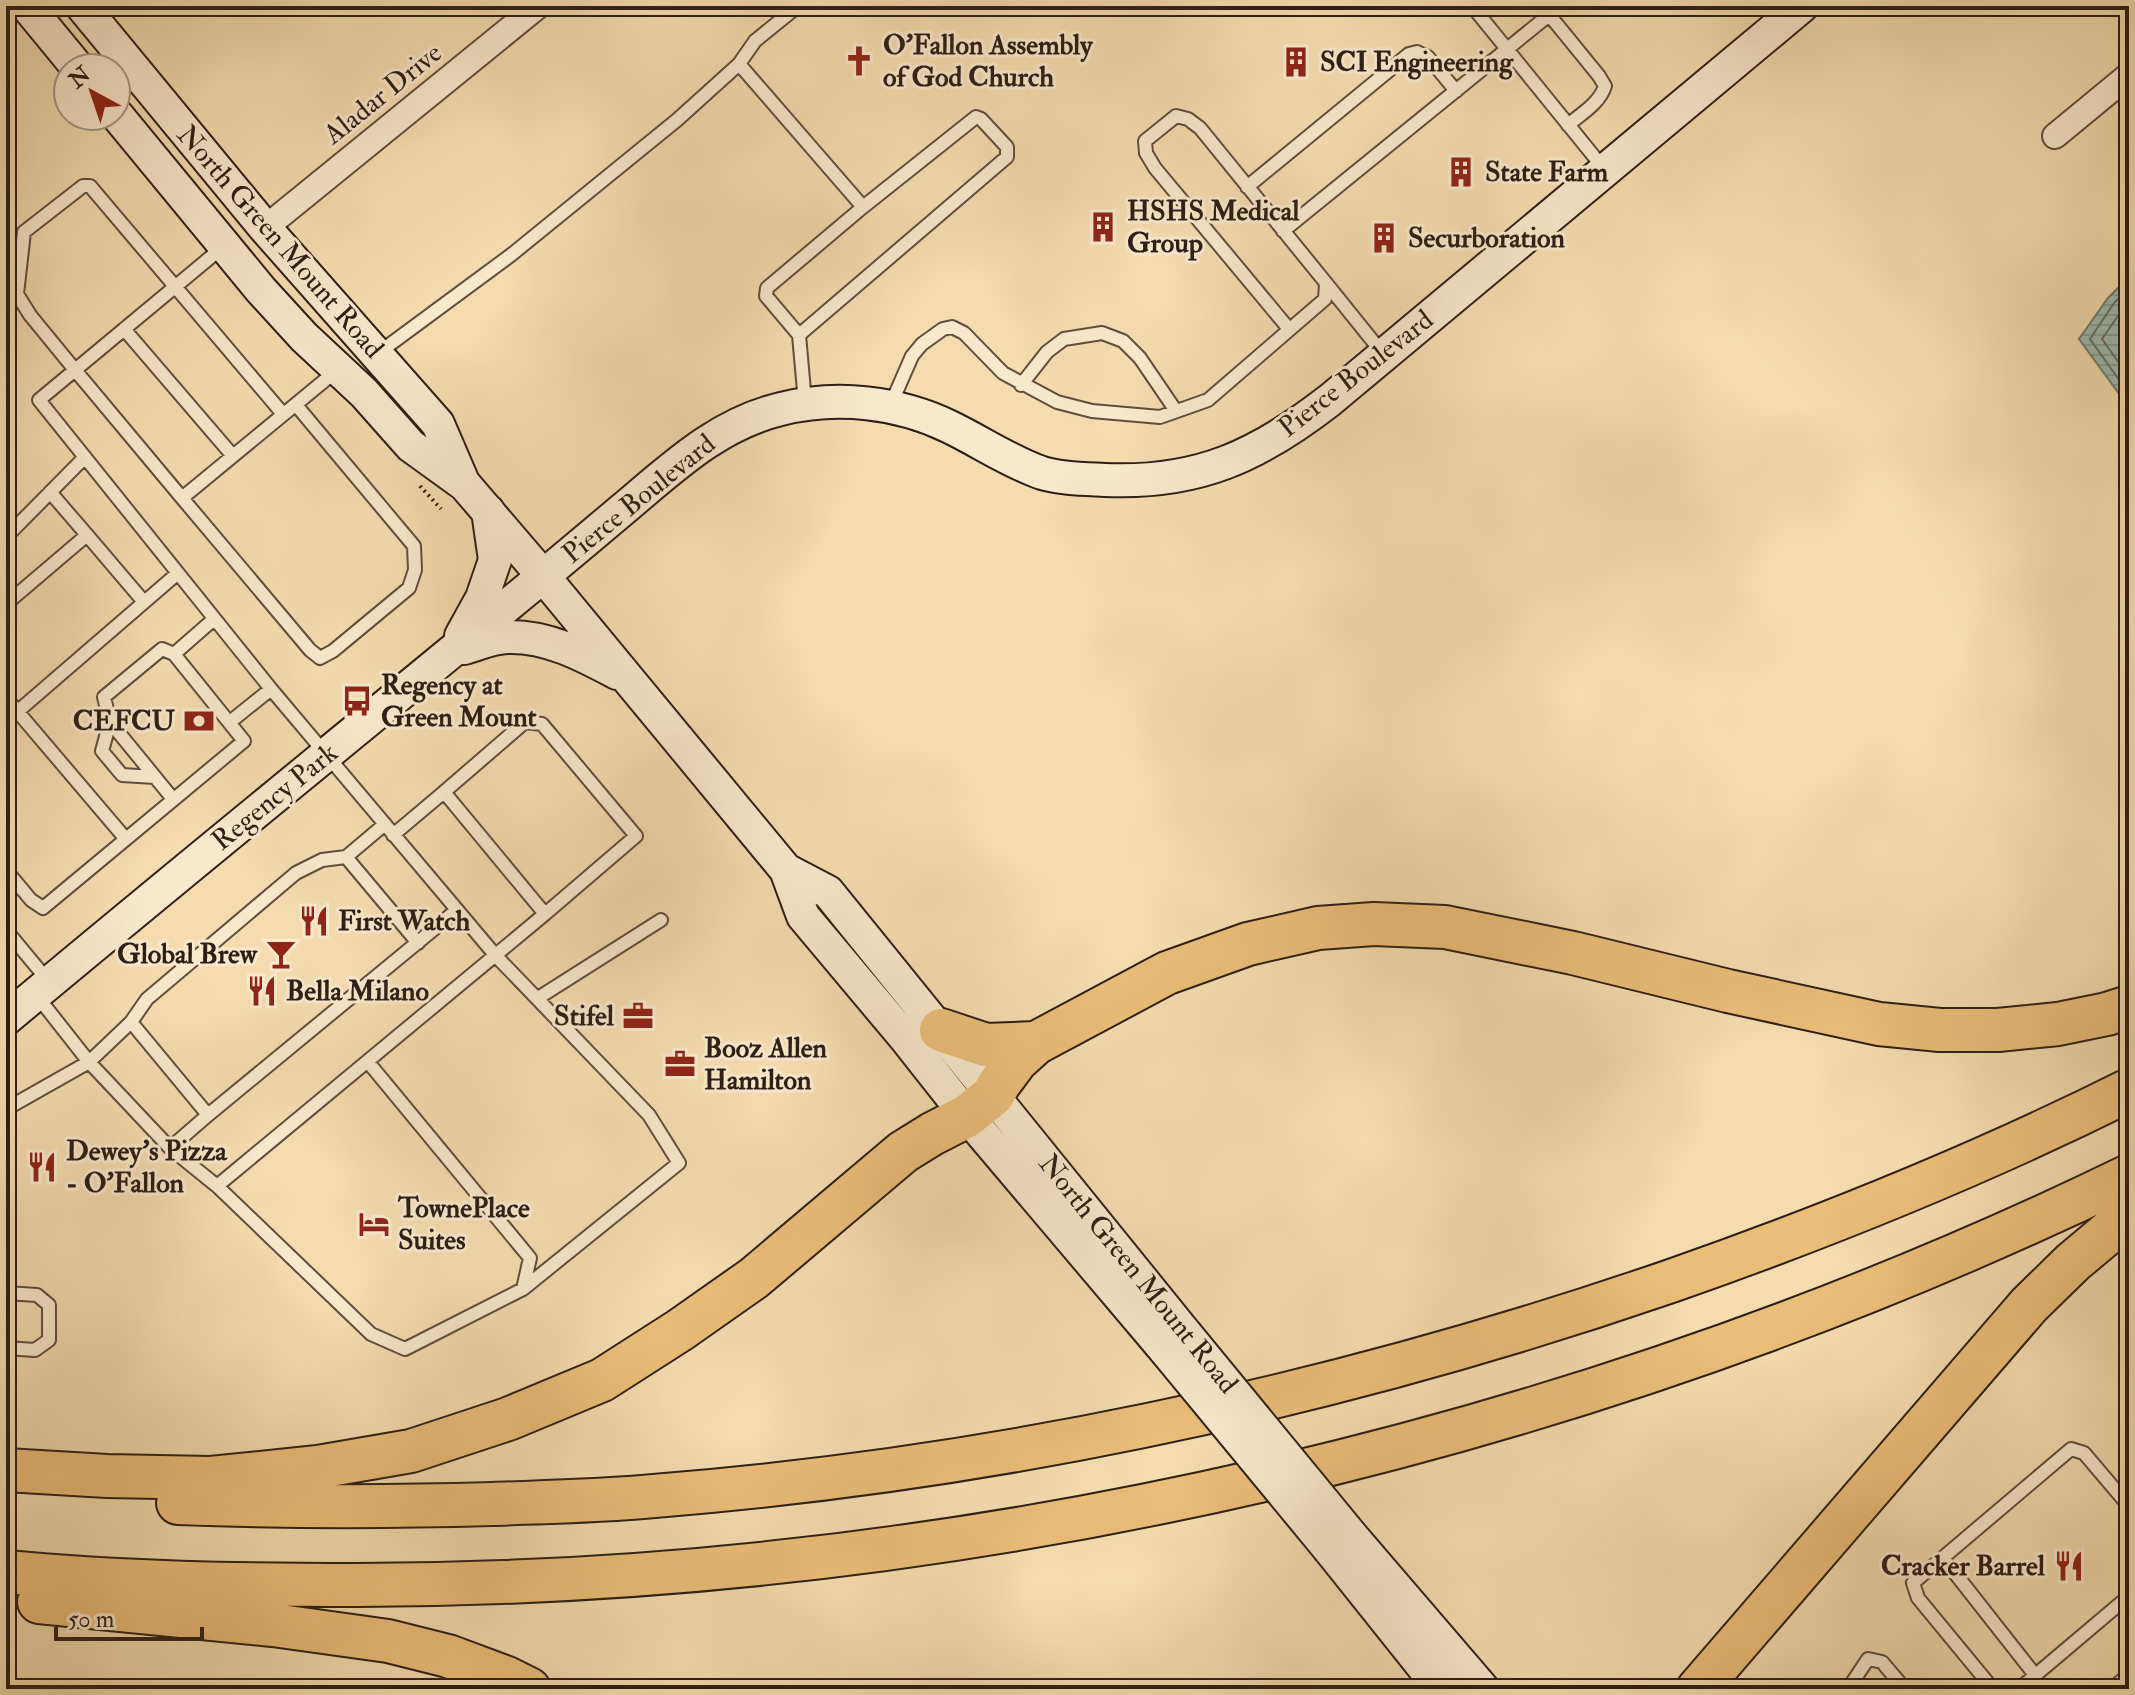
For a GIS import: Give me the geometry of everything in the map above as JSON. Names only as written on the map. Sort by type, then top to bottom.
[{"type":"highway","points":[[6,1470],[211,1478],[411,1451],[508,1419],[602,1380],[754,1278],[903,1152],[980,1106],[1016,1061],[1036,1043],[1167,973],[1248,944],[1318,928],[1374,924],[1445,927],[1573,953],[1879,1024],[1940,1030],[1998,1030],[2058,1024],[2129,1007]]},
{"type":"highway","points":[[941,1030],[986,1045],[1036,1043]]},
{"type":"highway","points":[[6,1493],[183,1504],[287,1506],[549,1502],[652,1496],[804,1481],[929,1465],[1067,1441],[1343,1380],[1544,1323],[1764,1249],[1989,1156],[2129,1090]]},
{"type":"highway","points":[[6,1572],[277,1585],[505,1583],[627,1577],[939,1542],[1082,1517],[1398,1447],[1668,1364],[1887,1284],[2005,1234],[2129,1176]]},
{"type":"highway","points":[[1698,1689],[2029,1305],[2073,1262],[2129,1215]]},
{"type":"highway","points":[[6,1598],[273,1625],[388,1641],[448,1656],[529,1689]]},
{"type":"street","points":[[27,6],[65,52]]},
{"type":"street","name":"North Green Mount Road","points":[[82,6],[265,228],[438,424],[465,485]]},
{"type":"street","name":"Aladar Drive","points":[[265,228],[538,6]]},
{"type":"street","name":"Pierce Boulevard","points":[[543,576],[698,446],[736,424],[782,409],[806,405],[871,403],[911,412],[949,426],[1014,461],[1056,476],[1140,482],[1199,473],[1232,462],[1299,424],[1802,6]]},
{"type":"street","points":[[2055,136],[2129,75]]},
{"type":"street","name":"North Green Mount Road","points":[[131,132],[261,290],[304,337],[364,393],[411,446],[465,485],[488,511],[786,870],[803,916],[907,1040],[980,1106],[1340,1542],[1483,1689]]},
{"type":"street","points":[[453,651],[482,598],[495,560],[488,511]]},
{"type":"street","name":"Regency Park","points":[[24,1001],[543,576]]},
{"type":"street","points":[[453,651],[505,637],[537,640],[569,649],[627,678]]},
{"type":"street","name":"North Green Mount Road","points":[[786,870],[828,892],[941,1030],[980,1106]]},
{"type":"street","name":"North Green Mount Road","points":[[1340,1542],[1441,1689]]},
{"type":"lane","points":[[376,354],[511,255],[677,120],[739,64],[755,41],[798,6]]},
{"type":"lane","points":[[1472,6],[1605,170]]},
{"type":"lane","points":[[1283,231],[1507,48],[1545,10],[1605,86],[1596,102],[1568,125]]},
{"type":"lane","points":[[1247,187],[1409,54],[1417,52],[1428,57],[1456,91]]},
{"type":"lane","points":[[739,64],[863,207]]},
{"type":"lane","points":[[1289,329],[1155,168],[1146,153],[1145,141],[1176,116],[1188,119],[1200,128],[1384,355]]},
{"type":"lane","points":[[799,335],[1007,157],[1007,147],[981,119],[976,117],[767,288],[766,296],[799,335],[806,405]]},
{"type":"lane","points":[[283,414],[90,186],[83,186],[24,232],[17,294],[30,315],[310,650],[320,658],[333,651],[409,588],[415,570],[414,546],[296,405]]},
{"type":"lane","points":[[6,930],[24,1001],[89,1062],[170,1148],[217,1186],[371,1334],[405,1349],[523,1289],[679,1163],[649,1115],[496,956],[389,830],[214,619],[39,400],[224,246]]},
{"type":"lane","points":[[889,407],[912,356],[922,344],[943,329],[952,327],[964,333],[1003,373],[1057,402],[1092,411],[1160,417],[1208,400],[1325,299],[1326,283]]},
{"type":"lane","points":[[124,329],[233,456]]},
{"type":"lane","points":[[1021,385],[1047,352],[1064,339],[1102,333],[1123,341],[1140,358],[1176,411]]},
{"type":"lane","points":[[182,498],[338,369]]},
{"type":"lane","points":[[6,537],[85,457]]},
{"type":"lane","points":[[50,492],[144,602]]},
{"type":"lane","points":[[6,604],[87,535]]},
{"type":"lane","points":[[17,712],[178,573]]},
{"type":"lane","points":[[174,654],[214,619]]},
{"type":"lane","points":[[6,870],[31,900],[43,908],[244,741],[174,654],[162,649],[104,697],[110,722],[173,799]]},
{"type":"lane","points":[[230,722],[271,689]]},
{"type":"lane","points":[[6,698],[125,838]]},
{"type":"lane","points":[[110,722],[102,751],[122,775],[155,777]]},
{"type":"lane","points":[[6,1109],[89,1062],[131,1022],[147,999],[296,873],[322,860],[346,857],[444,792],[525,722],[542,724],[636,836],[217,1186]]},
{"type":"lane","points":[[444,792],[545,914]]},
{"type":"lane","points":[[346,857],[418,943]]},
{"type":"lane","points":[[170,1148],[457,910]]},
{"type":"lane","points":[[538,998],[661,920]]},
{"type":"lane","points":[[131,1022],[208,1115]]},
{"type":"lane","points":[[368,1062],[530,1258],[523,1289]]},
{"type":"lane","points":[[6,1293],[37,1295],[49,1305],[49,1340],[35,1350],[6,1348]]},
{"type":"lane","points":[[1993,1689],[1918,1598],[1913,1583],[2071,1449],[2084,1453],[2129,1506]]},
{"type":"lane","points":[[1943,1558],[2035,1675]]},
{"type":"lane","points":[[2019,1689],[2129,1596]]},
{"type":"lane","points":[[1848,1689],[1868,1659],[1882,1662],[1905,1689]]},
{"type":"lane","points":[[2111,1689],[2129,1675]]},
{"type":"water","points":[[2129,277],[2129,404],[2079,339],[2108,298]]},
{"type":"place","name":"O'Fallon Assembly of God Church","points":[[859,61]]},
{"type":"place","name":"SCI Engineering","points":[[1296,62]]},
{"type":"place","name":"State Farm","points":[[1461,172]]},
{"type":"place","name":"HSHS Medical Group","points":[[1103,227]]},
{"type":"place","name":"Securboration","points":[[1384,238]]},
{"type":"place","name":"Regency at Green Mount","points":[[357,701]]},
{"type":"place","name":"CEFCU","points":[[199,721]]},
{"type":"place","name":"First Watch","points":[[314,921]]},
{"type":"place","name":"Global Brew","points":[[281,954]]},
{"type":"place","name":"Bella Milano","points":[[262,991]]},
{"type":"place","name":"Stifel","points":[[638,1016]]},
{"type":"place","name":"Booz Allen Hamilton","points":[[680,1064]]},
{"type":"place","name":"Dewey's Pizza - O'Fallon","points":[[42,1167]]},
{"type":"place","name":"TownePlace Suites","points":[[374,1224]]},
{"type":"place","name":"Cracker Barrel","points":[[2069,1566]]}]
